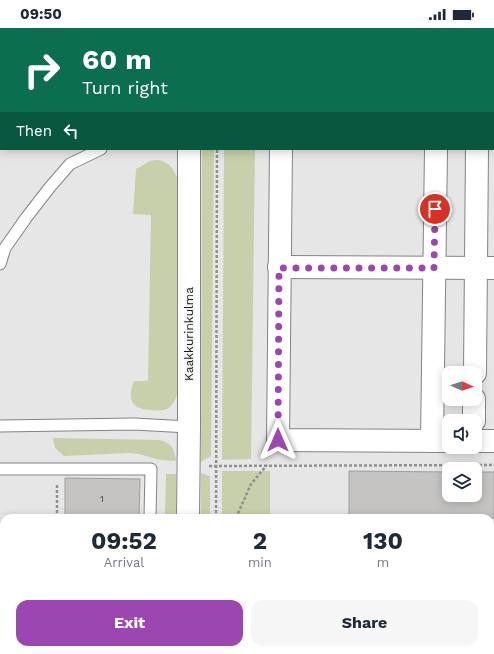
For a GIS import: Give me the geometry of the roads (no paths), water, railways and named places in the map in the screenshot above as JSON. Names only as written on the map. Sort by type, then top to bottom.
[{"type":"street","name":"Kaakkurinkulma","points":[[188,150],[188,514]]},
{"type":"street","points":[[281,150],[278,440],[441,441],[434,268],[436,150]]},
{"type":"street","points":[[476,366],[485,268],[477,150]]},
{"type":"street","points":[[279,268],[485,268]]},
{"type":"street","points":[[482,441],[494,441]]},
{"type":"lane","points":[[0,264],[6,248],[26,218],[50,187],[70,164],[99,150]]},
{"type":"lane","points":[[0,426],[134,424],[189,427]]},
{"type":"lane","points":[[0,469],[150,469],[150,514]]}]
